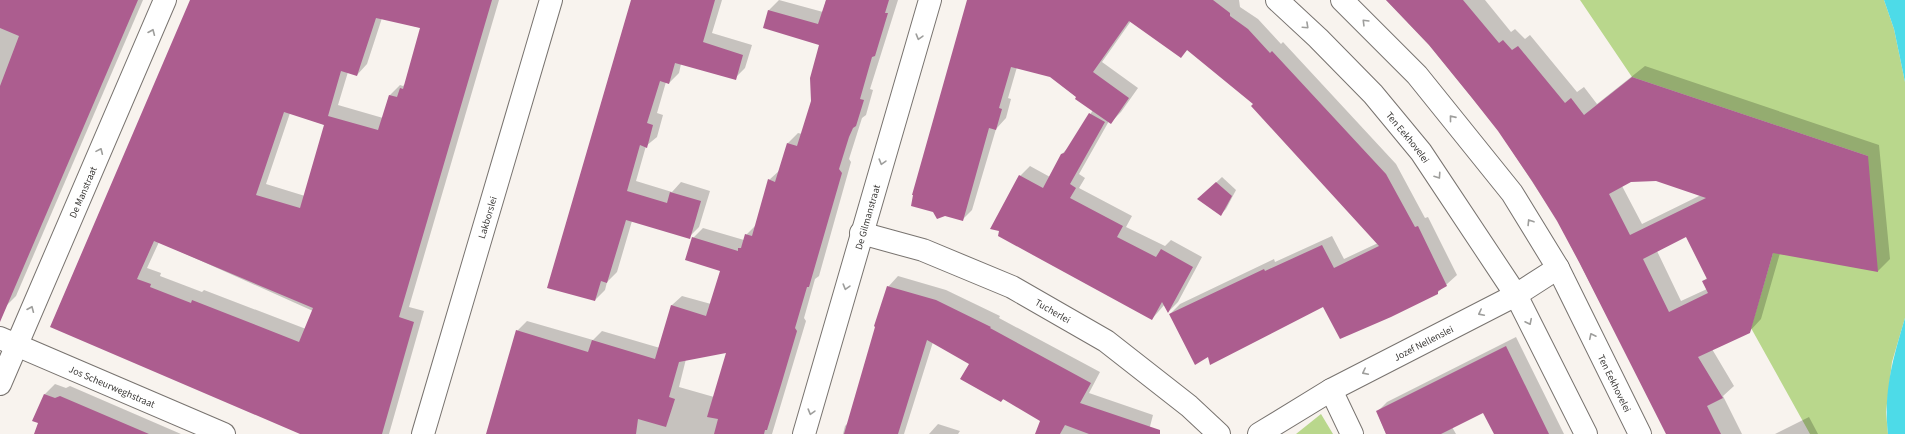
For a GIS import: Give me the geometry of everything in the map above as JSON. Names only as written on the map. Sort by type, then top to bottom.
[{"type":"street","name":"De Manstraat","points":[[0,384],[8,341],[165,0]]},
{"type":"street","name":"Lakborslei","points":[[423,434],[551,0]]},
{"type":"street","name":"De Gilmanstraat","points":[[804,434],[861,233],[930,0]]},
{"type":"street","name":"Ten Eekhovelei","points":[[1277,0],[1318,38],[1373,94],[1421,152],[1516,295],[1586,434]]},
{"type":"street","name":"Ten Eekhovelei","points":[[1342,0],[1417,75],[1512,193],[1558,268],[1640,434]]},
{"type":"street","name":"Tucherlei","points":[[861,233],[923,250],[1012,287],[1106,341],[1189,406],[1219,434]]},
{"type":"street","points":[[1516,295],[1558,268]]},
{"type":"street","name":"Jozef Nellenslei","points":[[1259,434],[1331,390],[1516,295]]},
{"type":"street","name":"Jos Scheurweghstraat","points":[[8,341],[224,434]]},
{"type":"street","points":[[1331,390],[1352,434]]},
{"type":"green space","points":[[1580,0],[1884,0],[1894,29],[1905,82],[1905,318],[1892,362],[1886,412],[1888,434],[1810,434],[1751,328],[1773,253],[1868,156],[1632,77]]},
{"type":"green space","points":[[1321,414],[1333,434],[1296,434]]},
{"type":"water","points":[[1884,0],[1905,0],[1905,82],[1894,29]]},
{"type":"water","points":[[1905,318],[1905,434],[1888,434],[1887,404],[1890,375]]},
{"type":"building","points":[[0,0],[138,0],[0,322],[0,86],[19,36],[0,28]]},
{"type":"building","points":[[190,0],[492,0],[399,317],[414,322],[382,434],[300,434],[50,327]],"holes":[[[376,18],[420,28],[403,89],[400,88],[397,97],[389,95],[378,130],[328,116],[341,71],[357,76]],[[284,112],[324,125],[300,208],[256,195]],[[154,241],[313,308],[299,342],[192,300],[191,303],[150,287],[151,284],[137,279]]]},
{"type":"building","points":[[631,0],[715,0],[703,42],[743,55],[736,80],[675,63],[669,84],[660,81],[647,123],[653,125],[647,148],[640,145],[627,191],[667,203],[670,192],[701,201],[690,239],[626,220],[607,283],[601,281],[595,301],[547,288]]},
{"type":"building","points":[[826,0],[889,0],[885,13],[888,13],[875,56],[872,57],[860,99],[864,100],[856,126],[853,128],[849,137],[839,169],[842,173],[809,287],[807,287],[795,328],[797,331],[781,385],[767,430],[765,430],[764,434],[714,434],[718,419],[707,417],[726,353],[679,362],[669,397],[675,399],[666,427],[638,419],[636,434],[486,434],[516,330],[588,352],[592,340],[655,359],[671,305],[706,316],[720,271],[685,260],[692,237],[738,251],[738,248],[741,248],[745,234],[752,236],[768,179],[775,182],[787,143],[797,146],[811,101],[810,78],[819,45],[763,28],[768,10],[818,24]]},
{"type":"building","points":[[967,0],[1213,0],[1230,13],[1230,16],[1248,29],[1270,53],[1272,51],[1386,174],[1415,227],[1418,226],[1447,286],[1438,291],[1438,294],[1391,317],[1340,339],[1323,307],[1210,365],[1208,357],[1195,365],[1169,314],[1264,269],[1265,271],[1322,245],[1334,268],[1379,246],[1251,106],[1253,104],[1187,50],[1181,58],[1129,21],[1093,72],[1129,98],[1111,124],[1075,99],[1076,97],[1050,77],[1011,67],[999,108],[1002,109],[996,130],[989,128],[963,221],[945,216],[937,219],[933,212],[911,206],[912,195]]},
{"type":"building","points":[[1386,0],[1463,0],[1499,43],[1503,40],[1512,50],[1518,46],[1565,103],[1571,98],[1584,115],[1632,77],[1868,156],[1878,272],[1773,253],[1750,333],[1698,357],[1723,398],[1707,406],[1721,434],[1666,434],[1557,221],[1498,131],[1429,45]],"holes":[[[1656,181],[1706,198],[1630,235],[1609,194],[1631,182]],[[1686,237],[1707,279],[1702,281],[1708,293],[1669,312],[1643,259]]]},
{"type":"building","points":[[1089,113],[1105,122],[1070,184],[1076,188],[1070,198],[1123,226],[1117,237],[1156,257],[1161,249],[1193,267],[1168,313],[1162,302],[1152,320],[998,236],[999,231],[990,229],[1019,175],[1043,188],[1061,154],[1064,153]]},
{"type":"building","points":[[1216,182],[1232,196],[1221,216],[1197,199]]},
{"type":"building","points":[[887,286],[936,300],[991,327],[990,328],[1091,383],[1080,403],[1160,430],[1160,434],[1089,434],[1065,425],[1060,434],[1035,434],[1040,421],[1003,399],[1001,402],[960,379],[969,364],[927,340],[898,434],[844,434],[875,327],[874,326]]},
{"type":"building","points":[[1506,346],[1549,434],[1494,434],[1483,413],[1441,434],[1386,434],[1376,411]]},
{"type":"building","points":[[44,394],[55,398],[60,396],[149,434],[34,434],[38,423],[32,421]]}]
